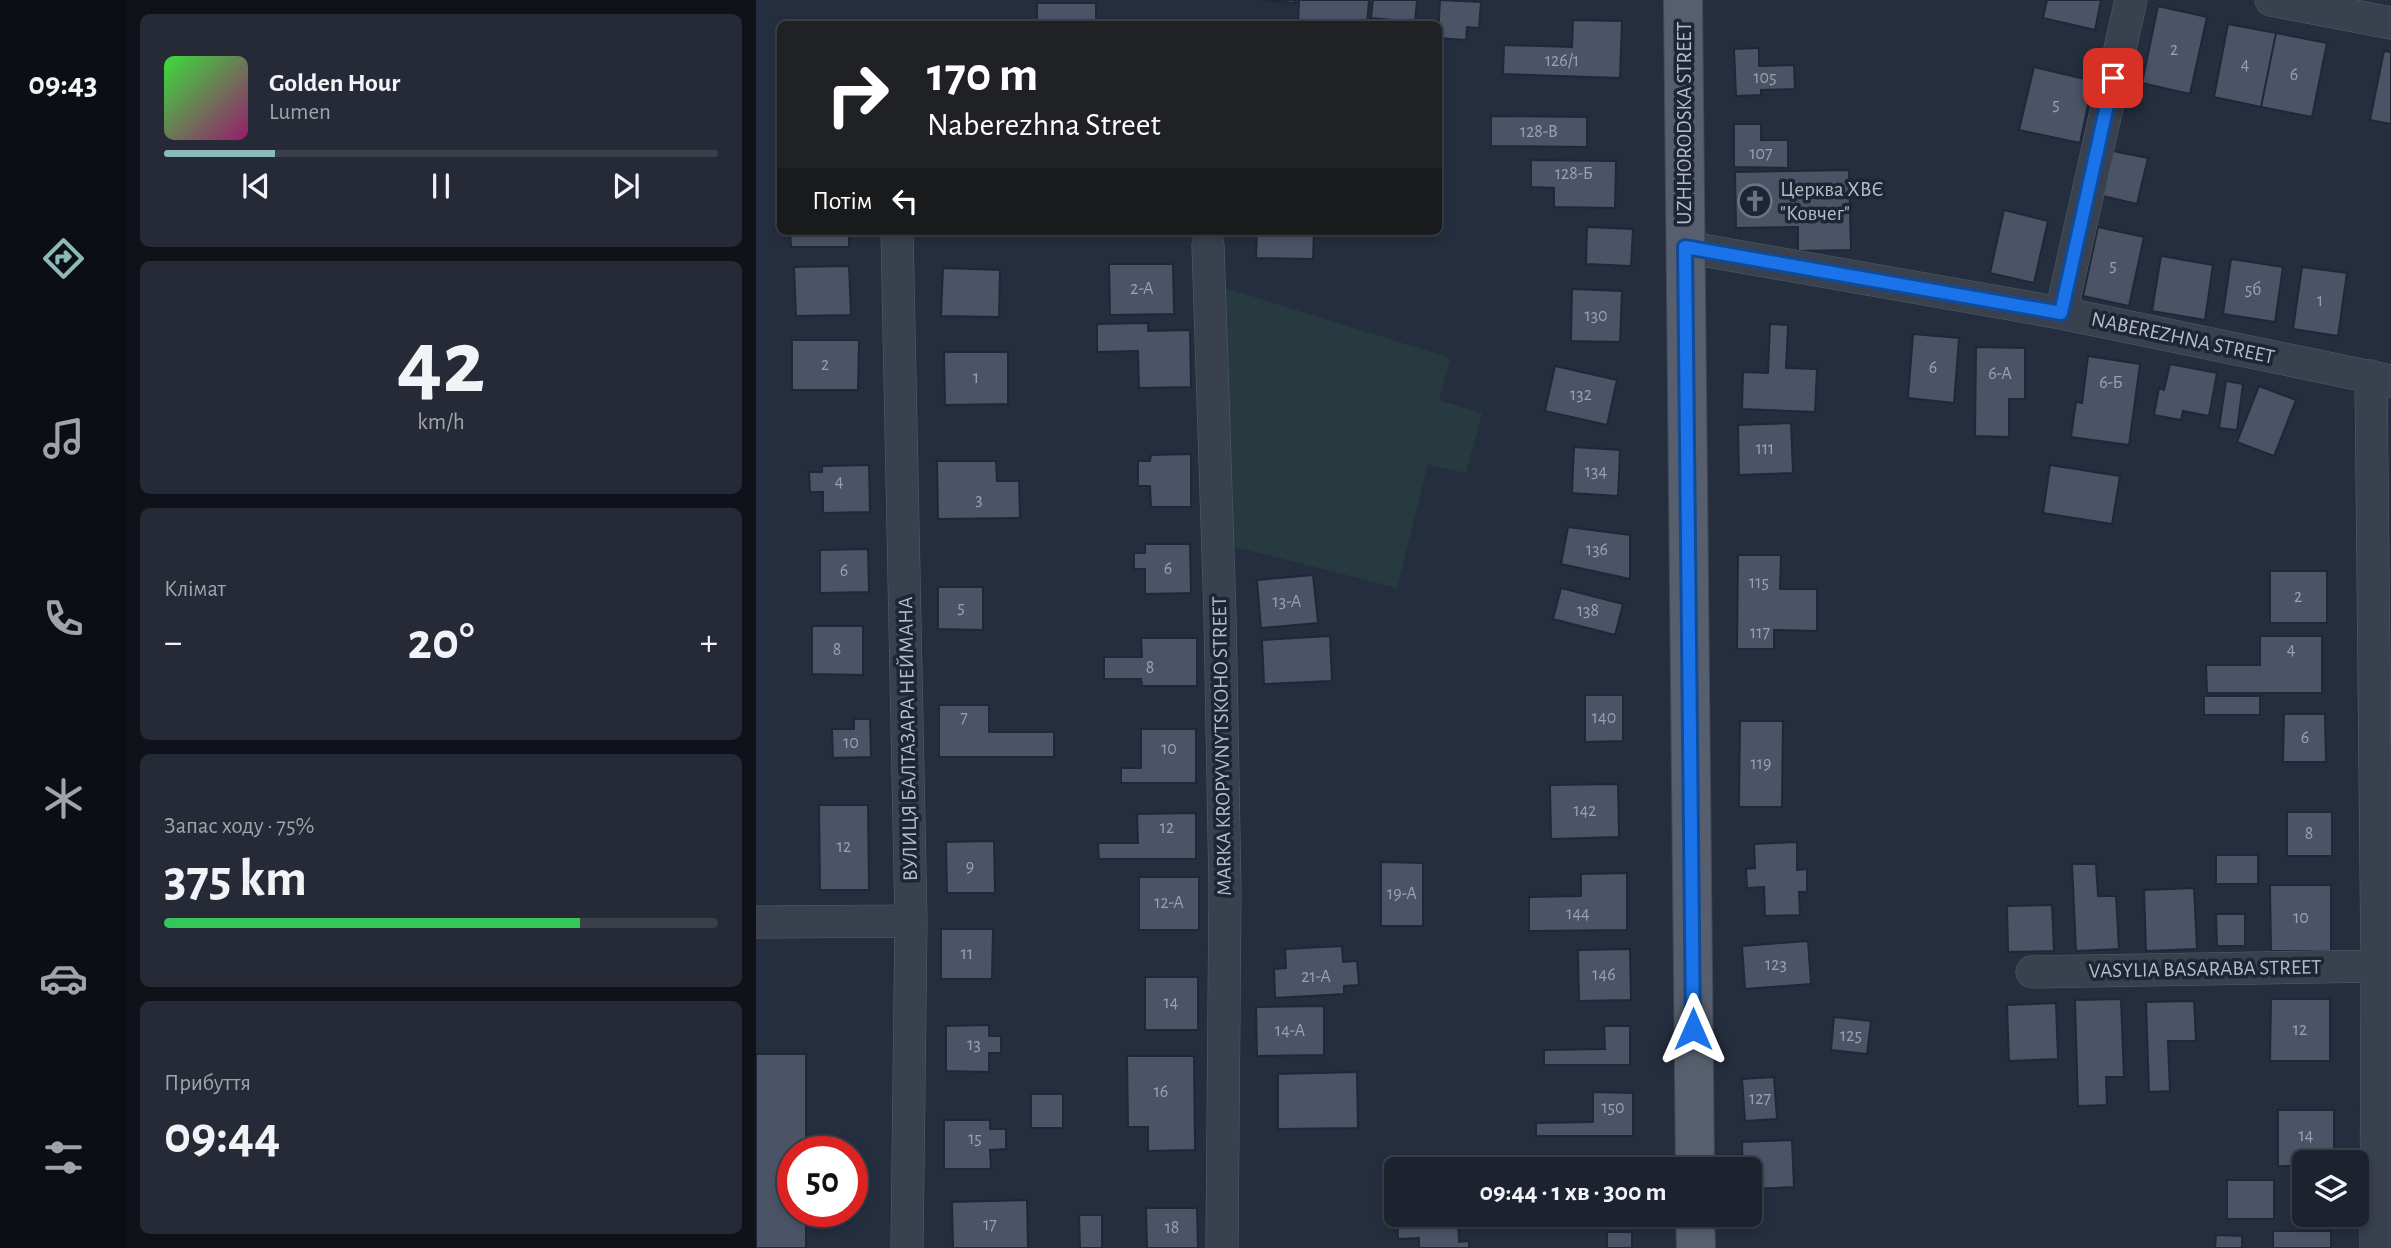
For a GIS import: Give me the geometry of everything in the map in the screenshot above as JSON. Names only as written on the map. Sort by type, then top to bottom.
[{"type":"main road","name":"UZHHORODSKA STREET","points":[[1684,0],[1695,1157]]},
{"type":"main road","points":[[1695,1227],[1696,1248]]},
{"type":"street","points":[[2061,313],[2130,0]]},
{"type":"street","points":[[2271,0],[2391,23]]},
{"type":"street","name":"ВУЛИЦЯ БАЛТАЗАРА НЕЙМАНА","points":[[897,235],[911,920],[907,1248]]},
{"type":"street","name":"MARKA KROPYVNYTSKOHO STREET","points":[[1208,245],[1220,615],[1224,863],[1222,1248]]},
{"type":"street","name":"NABEREZHNA STREET","points":[[1685,247],[2061,313],[2381,379]]},
{"type":"street","points":[[2376,1248],[2381,379]]},
{"type":"street","points":[[756,922],[911,920]]},
{"type":"street","name":"VASYLIA BASARABA STREET","points":[[2032,972],[2377,966]]},
{"type":"green space","points":[[1225,288],[1444,356],[1450,360],[1439,400],[1482,413],[1466,473],[1428,464],[1397,588],[1231,546],[1233,508]]},
{"type":"building","points":[[1262,0],[1295,0],[1295,3]]},
{"type":"building","points":[[1299,0],[1369,0],[1367,21],[1298,21]]},
{"type":"building","points":[[1373,0],[1417,0],[1415,21],[1371,18]]},
{"type":"building","points":[[1440,0],[1481,2],[1479,28],[1467,27],[1466,40],[1442,38],[1442,21],[1439,21]]},
{"type":"building","points":[[2047,0],[2101,0],[2095,30],[2043,18]]},
{"type":"building","points":[[1037,3],[1096,3],[1096,21],[1037,21]]},
{"type":"building","points":[[2158,6],[2207,17],[2190,94],[2142,83]]},
{"type":"building","points":[[1573,20],[1622,21],[1620,78],[1503,74],[1504,45],[1572,47]]},
{"type":"building","points":[[2228,24],[2276,33],[2261,107],[2214,97]]},
{"type":"building","points":[[2276,33],[2327,43],[2312,117],[2261,107]]},
{"type":"building","points":[[1759,48],[1759,66],[1794,65],[1795,89],[1761,90],[1761,95],[1736,96],[1734,49]]},
{"type":"building","points":[[2384,51],[2391,52],[2391,124],[2370,120]]},
{"type":"building","points":[[2034,67],[2093,81],[2080,143],[2019,130]]},
{"type":"building","points":[[1491,116],[1587,117],[1587,147],[1491,146]]},
{"type":"building","points":[[1734,124],[1761,124],[1761,140],[1788,140],[1788,168],[1734,167]]},
{"type":"building","points":[[2113,151],[2148,158],[2137,204],[2103,196]]},
{"type":"building","points":[[1531,160],[1616,161],[1615,208],[1554,207],[1554,188],[1531,187]]},
{"type":"building","points":[[1849,170],[1851,250],[1798,251],[1798,227],[1736,228],[1735,172]]},
{"type":"building","points":[[2004,210],[2048,221],[2034,283],[1990,273]]},
{"type":"building","points":[[1587,227],[1633,229],[1631,266],[1586,264]]},
{"type":"building","points":[[2098,227],[2144,237],[2129,306],[2083,296]]},
{"type":"building","points":[[790,235],[849,235],[849,247],[791,247]]},
{"type":"building","points":[[1257,235],[1314,235],[1313,259],[1256,258]]},
{"type":"building","points":[[2161,256],[2213,265],[2205,320],[2152,311]]},
{"type":"building","points":[[2231,259],[2283,267],[2275,322],[2223,314]]},
{"type":"building","points":[[1109,264],[1173,264],[1174,314],[1110,315]]},
{"type":"building","points":[[849,266],[851,315],[796,316],[794,267]]},
{"type":"building","points":[[2302,267],[2347,273],[2338,336],[2293,329]]},
{"type":"building","points":[[943,268],[1000,270],[999,317],[941,316]]},
{"type":"building","points":[[1572,289],[1622,291],[1620,342],[1571,341]]},
{"type":"building","points":[[1148,323],[1148,331],[1190,330],[1191,387],[1139,388],[1138,351],[1097,352],[1097,324]]},
{"type":"building","points":[[1770,324],[1788,325],[1786,368],[1817,369],[1815,412],[1742,409],[1743,372],[1768,373]]},
{"type":"building","points":[[1913,334],[1959,338],[1954,403],[1908,398]]},
{"type":"building","points":[[792,340],[859,340],[858,390],[792,390]]},
{"type":"building","points":[[1976,347],[2025,348],[2025,399],[2009,399],[2009,437],[1975,436]]},
{"type":"building","points":[[944,352],[1008,352],[1008,404],[945,405]]},
{"type":"building","points":[[2088,356],[2140,364],[2129,445],[2071,437],[2076,402],[2082,403]]},
{"type":"building","points":[[2170,364],[2217,373],[2209,416],[2183,411],[2181,420],[2154,415],[2159,388],[2164,390]]},
{"type":"building","points":[[1555,366],[1617,380],[1607,425],[1545,411]]},
{"type":"building","points":[[2226,381],[2243,384],[2237,430],[2219,428]]},
{"type":"building","points":[[2259,386],[2296,400],[2274,456],[2237,442]]},
{"type":"building","points":[[1791,423],[1793,473],[1739,475],[1738,425]]},
{"type":"building","points":[[1574,447],[1620,450],[1618,496],[1572,493]]},
{"type":"building","points":[[1191,454],[1191,507],[1151,507],[1150,486],[1138,486],[1138,461],[1150,461],[1151,455]]},
{"type":"building","points":[[937,461],[996,461],[997,481],[1019,481],[1020,518],[938,519]]},
{"type":"building","points":[[869,465],[870,512],[823,513],[823,492],[810,492],[809,472],[822,472],[822,466]]},
{"type":"building","points":[[2050,465],[2120,476],[2112,524],[2043,513]]},
{"type":"building","points":[[1568,527],[1630,535],[1630,579],[1561,564]]},
{"type":"building","points":[[1145,544],[1190,544],[1191,593],[1145,594],[1145,569],[1134,569],[1134,553],[1145,553]]},
{"type":"building","points":[[868,549],[869,592],[820,593],[820,550]]},
{"type":"building","points":[[1738,555],[1781,555],[1780,589],[1817,589],[1817,631],[1774,630],[1774,649],[1737,649]]},
{"type":"building","points":[[2270,571],[2327,571],[2327,623],[2270,623]]},
{"type":"building","points":[[1313,575],[1318,623],[1261,628],[1257,580]]},
{"type":"building","points":[[938,587],[983,587],[983,630],[938,629]]},
{"type":"building","points":[[1561,588],[1623,604],[1615,635],[1553,619]]},
{"type":"building","points":[[812,626],[863,626],[863,675],[812,674]]},
{"type":"building","points":[[1330,636],[1332,681],[1264,684],[1262,640]]},
{"type":"building","points":[[2260,636],[2322,636],[2322,693],[2207,693],[2206,665],[2260,665]]},
{"type":"building","points":[[1141,638],[1197,638],[1197,686],[1142,686],[1141,679],[1104,679],[1104,657],[1142,657]]},
{"type":"building","points":[[1585,695],[1623,695],[1623,741],[1585,742]]},
{"type":"building","points":[[2204,696],[2260,696],[2260,715],[2204,715]]},
{"type":"building","points":[[939,705],[989,705],[989,732],[1054,732],[1054,757],[939,757]]},
{"type":"building","points":[[2284,714],[2325,714],[2326,762],[2283,762]]},
{"type":"building","points":[[854,719],[870,719],[871,757],[833,758],[832,729],[854,729]]},
{"type":"building","points":[[1740,721],[1783,721],[1782,807],[1739,807]]},
{"type":"building","points":[[1141,729],[1196,729],[1196,783],[1121,783],[1121,768],[1141,768]]},
{"type":"building","points":[[1618,784],[1619,837],[1551,839],[1550,785]]},
{"type":"building","points":[[819,805],[868,805],[869,890],[820,890]]},
{"type":"building","points":[[2287,812],[2332,812],[2332,856],[2287,856]]},
{"type":"building","points":[[1196,813],[1196,859],[1099,859],[1098,843],[1138,843],[1137,814]]},
{"type":"building","points":[[994,841],[995,893],[947,893],[946,842]]},
{"type":"building","points":[[1797,842],[1797,870],[1807,869],[1807,892],[1799,892],[1800,915],[1765,916],[1764,887],[1747,888],[1746,869],[1755,868],[1754,844]]},
{"type":"building","points":[[2216,855],[2258,855],[2258,884],[2216,884]]},
{"type":"building","points":[[1381,862],[1423,863],[1423,926],[1381,926]]},
{"type":"building","points":[[2072,864],[2096,864],[2098,896],[2116,896],[2119,949],[2076,951]]},
{"type":"building","points":[[1627,873],[1627,930],[1529,931],[1529,897],[1581,896],[1581,874]]},
{"type":"building","points":[[1139,877],[1199,877],[1199,930],[1139,930]]},
{"type":"building","points":[[2270,885],[2331,885],[2331,951],[2271,951]]},
{"type":"building","points":[[2194,888],[2197,949],[2146,951],[2144,890]]},
{"type":"building","points":[[2052,905],[2054,951],[2008,952],[2007,906]]},
{"type":"building","points":[[2216,914],[2245,914],[2245,946],[2217,946]]},
{"type":"building","points":[[941,929],[993,929],[992,979],[941,979]]},
{"type":"building","points":[[1808,941],[1811,984],[1745,989],[1742,946]]},
{"type":"building","points":[[1342,946],[1343,962],[1357,961],[1359,985],[1344,986],[1344,994],[1275,998],[1274,969],[1286,968],[1285,949]]},
{"type":"building","points":[[1630,949],[1631,1000],[1579,1001],[1578,950]]},
{"type":"building","points":[[1145,977],[1198,977],[1198,1030],[1145,1030]]},
{"type":"building","points":[[2121,999],[2124,1077],[2106,1077],[2107,1105],[2078,1106],[2075,1000]]},
{"type":"building","points":[[2271,999],[2330,999],[2330,1061],[2270,1061]]},
{"type":"building","points":[[2194,1001],[2196,1041],[2168,1041],[2170,1091],[2149,1092],[2146,1002]]},
{"type":"building","points":[[2056,1003],[2058,1059],[2009,1061],[2007,1005]]},
{"type":"building","points":[[1324,1006],[1324,1055],[1257,1056],[1256,1007]]},
{"type":"building","points":[[1834,1017],[1871,1021],[1867,1054],[1831,1050]]},
{"type":"building","points":[[989,1025],[989,1036],[1001,1036],[1001,1053],[989,1053],[989,1072],[946,1071],[946,1026]]},
{"type":"building","points":[[1604,1026],[1630,1026],[1630,1065],[1544,1065],[1544,1050],[1605,1049]]},
{"type":"building","points":[[756,1054],[806,1054],[806,1136],[777,1136],[777,1227],[806,1227],[806,1248],[756,1248]]},
{"type":"building","points":[[1127,1056],[1194,1056],[1195,1150],[1148,1151],[1148,1127],[1128,1127]]},
{"type":"building","points":[[1357,1072],[1358,1128],[1278,1129],[1278,1074]]},
{"type":"building","points":[[1774,1077],[1777,1119],[1745,1121],[1742,1079]]},
{"type":"building","points":[[1593,1092],[1633,1093],[1633,1136],[1536,1136],[1536,1123],[1593,1122]]},
{"type":"building","points":[[1031,1094],[1063,1094],[1063,1128],[1031,1128]]},
{"type":"building","points":[[2278,1110],[2334,1110],[2334,1150],[2292,1150],[2292,1166],[2278,1166]]},
{"type":"building","points":[[944,1120],[990,1120],[990,1129],[1006,1129],[1006,1149],[990,1150],[991,1169],[944,1169]]},
{"type":"building","points":[[1792,1140],[1794,1187],[1762,1188],[1762,1157],[1743,1157],[1742,1142]]},
{"type":"building","points":[[2227,1180],[2274,1180],[2274,1219],[2227,1219]]},
{"type":"building","points":[[1027,1200],[1028,1248],[953,1248],[952,1202]]},
{"type":"building","points":[[1146,1208],[1197,1208],[1198,1248],[1147,1248]]},
{"type":"building","points":[[1079,1215],[1102,1215],[1102,1248],[1080,1248]]},
{"type":"building","points":[[1398,1227],[1458,1227],[1459,1242],[1469,1241],[1469,1248],[1419,1248],[1419,1238],[1398,1239]]},
{"type":"building","points":[[2273,1231],[2331,1231],[2331,1248],[2273,1248]]},
{"type":"building","points":[[1607,1232],[1632,1232],[1632,1248],[1607,1248]]},
{"type":"building","points":[[2216,1235],[2242,1236],[2242,1248],[2215,1248]]},
{"type":"place","name":"Церква ХВЄ \"Ковчег\"","points":[[1755,201]]},
{"type":"route","points":[[1693,1029],[1685,247],[2061,313],[2113,78]]}]
